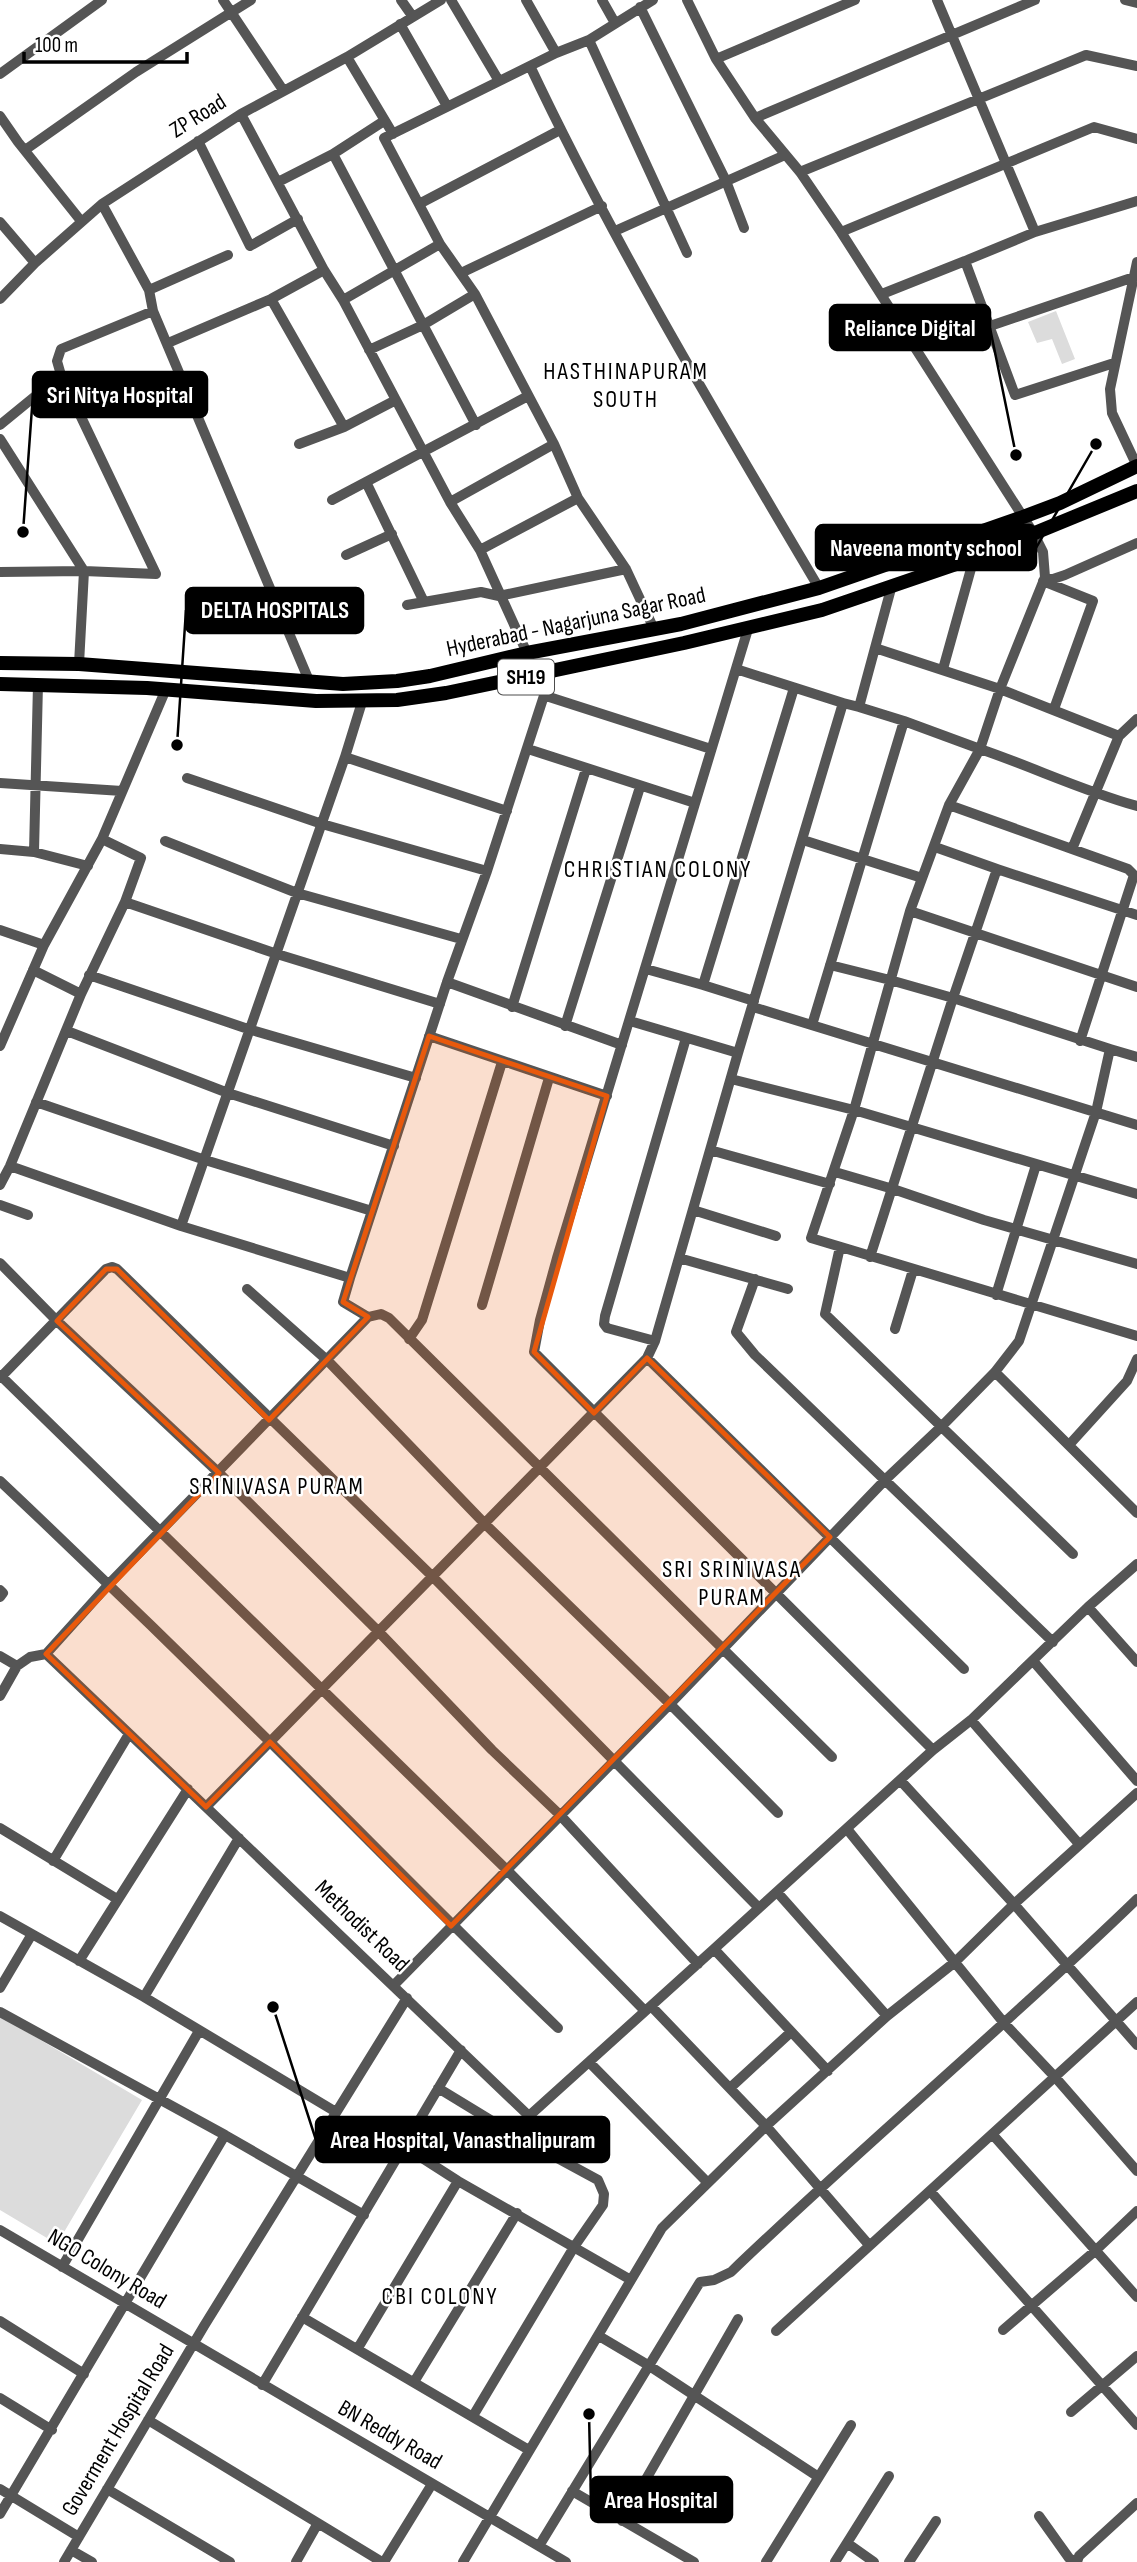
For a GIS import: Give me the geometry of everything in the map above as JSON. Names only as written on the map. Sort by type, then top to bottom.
[{"type":"main road","name":"Hyderabad - Nagarjuna Sagar Road","points":[[0,663],[79,664],[310,683],[397,681],[738,611],[819,589],[1060,503],[1137,466]]},
{"type":"main road","name":"Hyderabad - Nagarjuna Sagar Road","points":[[0,684],[166,689],[362,702],[397,701],[446,693],[748,629],[822,610],[974,558],[1137,491]]},
{"type":"street","points":[[0,74],[102,0]]},
{"type":"street","points":[[223,0],[283,90]]},
{"type":"street","points":[[24,150],[136,72],[251,0]]},
{"type":"street","points":[[401,0],[413,17]]},
{"type":"street","name":"ZP Road","points":[[0,299],[35,263],[102,204],[241,114],[347,57],[441,0]]},
{"type":"street","points":[[451,0],[499,81]]},
{"type":"street","points":[[526,0],[556,53]]},
{"type":"street","points":[[602,0],[615,23]]},
{"type":"street","points":[[653,0],[589,40],[556,53],[384,138],[440,244],[475,294],[554,444],[578,498],[626,569],[654,629]]},
{"type":"street","points":[[688,0],[716,59],[755,118],[800,172],[883,294],[1043,552],[1044,579],[1000,689],[980,749],[949,805],[910,911],[854,1110],[811,1238],[1032,1307],[1137,1336]]},
{"type":"street","points":[[716,59],[855,0]]},
{"type":"street","points":[[937,0],[1035,232]]},
{"type":"street","points":[[755,118],[1035,0]]},
{"type":"street","points":[[1125,0],[1137,3]]},
{"type":"street","points":[[640,7],[726,181],[744,228]]},
{"type":"street","points":[[400,24],[447,106]]},
{"type":"street","points":[[589,40],[687,253]]},
{"type":"street","points":[[800,172],[1086,55],[1137,66]]},
{"type":"street","points":[[347,57],[393,134]]},
{"type":"street","points":[[530,66],[560,130],[680,351],[819,589]]},
{"type":"street","points":[[241,114],[324,270],[343,300],[394,401],[480,550],[527,653]]},
{"type":"street","points":[[0,116],[81,221]]},
{"type":"street","points":[[278,182],[333,154],[384,121]]},
{"type":"street","points":[[841,232],[1094,127],[1137,139]]},
{"type":"street","points":[[419,204],[560,130]]},
{"type":"street","points":[[198,141],[250,246],[298,219]]},
{"type":"street","points":[[333,154],[476,425]]},
{"type":"street","points":[[615,231],[785,155]]},
{"type":"street","points":[[883,294],[1035,232],[1137,201]]},
{"type":"street","points":[[102,204],[149,290],[153,312],[168,342],[219,472],[310,683]]},
{"type":"street","points":[[461,274],[602,206]]},
{"type":"street","points":[[0,222],[35,263]]},
{"type":"street","points":[[343,300],[440,244]]},
{"type":"street","points":[[149,290],[228,255]]},
{"type":"street","points":[[965,261],[1015,395],[1114,363]]},
{"type":"street","points":[[1137,261],[1110,388],[1112,413],[1137,466]]},
{"type":"street","points":[[168,342],[271,299],[324,270]]},
{"type":"street","points":[[990,326],[1134,278]]},
{"type":"street","points":[[369,350],[423,325],[475,294]]},
{"type":"street","points":[[271,299],[344,427]]},
{"type":"street","points":[[0,572],[156,574],[61,375],[57,361],[61,349],[153,312]]},
{"type":"street","points":[[0,425],[61,375]]},
{"type":"street","points":[[332,500],[528,396]]},
{"type":"street","points":[[299,444],[344,427],[394,401]]},
{"type":"street","points":[[0,439],[84,571],[79,664]]},
{"type":"street","points":[[450,502],[554,444]]},
{"type":"street","points":[[366,482],[424,602]]},
{"type":"street","points":[[480,550],[578,498]]},
{"type":"street","points":[[346,555],[392,534]]},
{"type":"street","points":[[1044,579],[1065,575],[1137,543]]},
{"type":"street","points":[[943,669],[974,558]]},
{"type":"street","points":[[407,605],[481,592],[499,596],[626,569]]},
{"type":"street","points":[[1044,579],[1093,601],[1054,709]]},
{"type":"street","points":[[859,707],[892,586]]},
{"type":"street","points":[[748,629],[557,1258],[534,1352],[933,1750]]},
{"type":"street","points":[[875,648],[1000,689],[1119,736]]},
{"type":"street","points":[[736,669],[904,721],[1032,767],[1094,794],[1137,806]]},
{"type":"street","points":[[368,1317],[343,1302],[461,939],[546,696],[552,671]]},
{"type":"street","points":[[34,852],[38,684]]},
{"type":"street","points":[[703,985],[794,688]]},
{"type":"street","points":[[0,1046],[44,945],[102,839],[166,689]]},
{"type":"street","points":[[546,696],[712,749]]},
{"type":"street","points":[[181,1226],[362,702]]},
{"type":"street","points":[[206,1807],[647,1358],[656,1341],[738,1053],[843,703]]},
{"type":"street","points":[[1072,849],[1119,736],[1137,719]]},
{"type":"street","points":[[812,1025],[904,721]]},
{"type":"street","points":[[528,748],[695,803]]},
{"type":"street","points":[[345,757],[507,811]]},
{"type":"street","points":[[512,1007],[586,769]]},
{"type":"street","points":[[187,778],[322,824],[487,871]]},
{"type":"street","points":[[0,783],[122,791]]},
{"type":"street","points":[[565,1026],[640,787]]},
{"type":"street","points":[[949,805],[1132,872],[1133,881],[1080,1041]]},
{"type":"street","points":[[0,1185],[89,975],[125,902],[141,858],[102,839]]},
{"type":"street","points":[[803,840],[922,878]]},
{"type":"street","points":[[165,841],[297,893],[461,939]]},
{"type":"street","points":[[934,847],[1137,915]]},
{"type":"street","points":[[0,849],[34,852],[89,866]]},
{"type":"street","points":[[870,1256],[973,934],[997,869]]},
{"type":"street","points":[[125,902],[277,954],[440,1004]]},
{"type":"street","points":[[910,911],[1137,987]]},
{"type":"street","points":[[0,930],[44,945]]},
{"type":"street","points":[[830,965],[890,979],[1137,1057]]},
{"type":"street","points":[[646,969],[703,985],[812,1025],[1137,1125]]},
{"type":"street","points":[[33,970],[81,994]]},
{"type":"street","points":[[89,975],[248,1029],[416,1077]]},
{"type":"street","points":[[447,982],[622,1045]]},
{"type":"street","points":[[630,1021],[738,1053]]},
{"type":"street","points":[[67,1031],[228,1094],[394,1146]]},
{"type":"street","points":[[429,1036],[607,1096]]},
{"type":"street","points":[[656,1341],[607,1328],[605,1316],[686,1038]]},
{"type":"street","points":[[393,1986],[886,1479],[995,1372],[1019,1341],[1096,1112],[1110,1049]]},
{"type":"street","points":[[409,1339],[422,1320],[502,1062]]},
{"type":"street","points":[[482,1305],[549,1077]]},
{"type":"street","points":[[731,1079],[854,1110],[1137,1194]]},
{"type":"street","points":[[36,1102],[205,1160],[372,1211]]},
{"type":"street","points":[[710,1150],[830,1184]]},
{"type":"street","points":[[996,1295],[1037,1165]]},
{"type":"street","points":[[10,1166],[181,1226],[350,1278]]},
{"type":"street","points":[[835,1172],[1137,1264]]},
{"type":"street","points":[[0,1205],[28,1215]]},
{"type":"street","points":[[692,1210],[776,1236]]},
{"type":"street","points":[[840,1247],[825,1314],[1073,1554]]},
{"type":"street","points":[[679,1258],[788,1289]]},
{"type":"street","points":[[0,1263],[57,1321],[219,1473],[378,1631],[492,1750],[560,1815],[698,1964]]},
{"type":"street","points":[[759,1908],[433,1577],[117,1269],[106,1269],[0,1376],[730,2088],[869,2245]]},
{"type":"street","points":[[895,1329],[913,1270]]},
{"type":"street","points":[[755,1279],[736,1332],[755,1355],[1053,1642]]},
{"type":"street","points":[[247,1289],[328,1361],[485,1524],[778,1813]]},
{"type":"street","points":[[0,1696],[18,1666],[30,1657],[46,1654],[109,1584],[368,1317],[380,1314],[389,1318],[832,1757]]},
{"type":"street","points":[[647,1358],[964,1669]]},
{"type":"street","points":[[1069,1445],[1127,1381],[1137,1359]]},
{"type":"street","points":[[995,1372],[1137,1513]]},
{"type":"street","points":[[1127,1381],[1137,1390]]},
{"type":"street","points":[[0,1481],[109,1584],[270,1742],[451,1926],[558,2028]]},
{"type":"street","points":[[514,2136],[530,2116],[933,1750],[971,1720],[1088,1607],[1137,1564]]},
{"type":"street","points":[[0,1590],[3,1593],[0,1597]]},
{"type":"street","points":[[1088,1607],[1137,1662]]},
{"type":"street","name":"Methodist Road","points":[[46,1654],[530,2116]]},
{"type":"street","points":[[0,1656],[18,1666]]},
{"type":"street","points":[[1034,1662],[1137,1781]]},
{"type":"street","points":[[971,1720],[1079,1844]]},
{"type":"street","points":[[53,1861],[129,1734]]},
{"type":"street","points":[[900,1780],[1014,1904],[1137,2045]]},
{"type":"street","points":[[79,1961],[188,1789]]},
{"type":"street","points":[[463,2562],[662,2228],[766,2126],[887,2016],[955,1962],[1014,1904],[1137,1793]]},
{"type":"street","points":[[0,1828],[117,1899]]},
{"type":"street","points":[[847,1829],[1004,2023],[1137,2171]]},
{"type":"street","points":[[144,1997],[239,1838]]},
{"type":"street","points":[[777,1892],[887,2016]]},
{"type":"street","points":[[539,2546],[700,2282],[714,2280],[732,2272],[819,2188],[1135,1905]]},
{"type":"street","points":[[0,1916],[144,1997],[337,2112]]},
{"type":"street","points":[[0,1988],[32,1934]]},
{"type":"street","points":[[714,1950],[828,2071]]},
{"type":"street","name":"Goverment Hospital Road","points":[[64,2562],[193,2344],[407,1998]]},
{"type":"street","points":[[776,2331],[1137,2002]]},
{"type":"street","points":[[0,2012],[225,2135],[364,2215]]},
{"type":"street","points":[[62,2267],[199,2031]]},
{"type":"street","points":[[730,2088],[792,2032]]},
{"type":"street","points":[[262,2385],[461,2050]]},
{"type":"street","points":[[589,2062],[707,2182]]},
{"type":"street","points":[[438,2088],[514,2136],[598,2180],[604,2194],[603,2205],[574,2247],[473,2416]]},
{"type":"street","points":[[0,2514],[225,2135]]},
{"type":"street","points":[[993,2135],[1137,2297]]},
{"type":"street","points":[[405,2147],[458,2181],[631,2280]]},
{"type":"street","points":[[358,2348],[458,2181]]},
{"type":"street","points":[[930,2191],[1137,2425]]},
{"type":"street","points":[[1003,2330],[1137,2211]]},
{"type":"street","points":[[414,2382],[517,2213]]},
{"type":"street","name":"NGO Colony Road","points":[[0,2230],[193,2344]]},
{"type":"street","points":[[302,2317],[530,2450]]},
{"type":"street","points":[[622,2521],[738,2319]]},
{"type":"street","points":[[0,2321],[85,2374]]},
{"type":"street","points":[[599,2336],[817,2476]]},
{"type":"street","name":"BN Reddy Road","points":[[193,2344],[566,2562]]},
{"type":"street","points":[[1071,2412],[1137,2356]]},
{"type":"street","points":[[0,2398],[52,2430]]},
{"type":"street","points":[[148,2420],[383,2562],[432,2484]]},
{"type":"street","points":[[766,2562],[851,2425]]},
{"type":"street","points":[[835,2562],[889,2476]]},
{"type":"street","points":[[0,2489],[79,2537]]},
{"type":"street","points":[[107,2489],[230,2562]]},
{"type":"street","points":[[572,2491],[694,2562]]},
{"type":"street","points":[[1039,2516],[1069,2558],[1077,2562],[1079,2556],[1137,2502]]},
{"type":"street","points":[[909,2562],[936,2521]]},
{"type":"street","points":[[296,2562],[318,2523]]},
{"type":"street","points":[[847,2543],[874,2562]]},
{"type":"street","points":[[71,2550],[92,2562]]},
{"type":"highlighted area","points":[[429,1036],[607,1096],[534,1352],[594,1413],[647,1358],[830,1537],[451,1926],[270,1742],[206,1807],[46,1654],[219,1473],[57,1321],[106,1269],[117,1269],[269,1420],[368,1317],[343,1302]]},
{"type":"shaded area","points":[[1056,311],[1075,359],[1062,364],[1052,339],[1037,343],[1028,322]]},
{"type":"shaded area","points":[[0,2016],[142,2100],[57,2244],[0,2210]]},
{"type":"place","name":"Naveena monty school","points":[[1096,444]]},
{"type":"place","name":"Reliance Digital","points":[[1016,455]]},
{"type":"place","name":"Sri Nitya Hospital","points":[[23,532]]},
{"type":"place","name":"DELTA HOSPITALS","points":[[177,745]]},
{"type":"place","name":"Area Hospital, Vanasthalipuram","points":[[273,2007]]},
{"type":"place","name":"Area Hospital","points":[[589,2414]]},
{"type":"district","name":"HASTHINAPURAM SOUTH","points":[[626,385]]},
{"type":"district","name":"CHRISTIAN COLONY","points":[[658,869]]},
{"type":"district","name":"SRINIVASA PURAM","points":[[277,1486]]},
{"type":"district","name":"SRI SRINIVASA PURAM","points":[[732,1583]]},
{"type":"district","name":"CBI COLONY","points":[[440,2296]]}]
